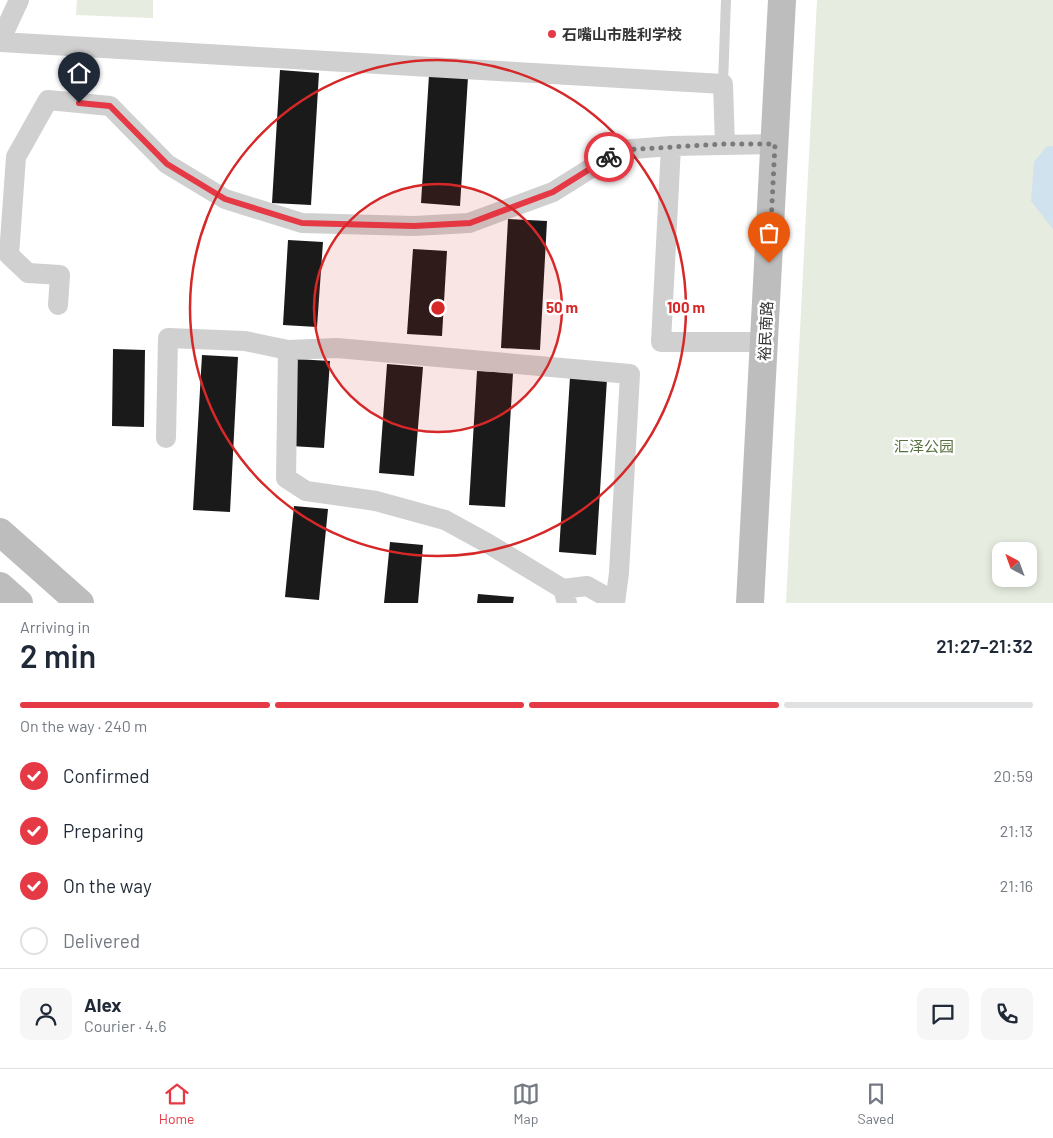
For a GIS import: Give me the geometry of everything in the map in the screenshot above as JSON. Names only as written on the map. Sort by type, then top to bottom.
[{"type":"street","points":[[19,0],[0,42],[723,84],[725,144]]},
{"type":"street","name":"裕民南路","points":[[750,603],[782,0]]},
{"type":"street","points":[[58,305],[60,275],[28,273],[8,255],[16,157],[48,100],[110,106],[167,164],[225,199],[302,223],[414,226],[470,223],[553,192],[620,150],[671,146],[775,144]]},
{"type":"street","points":[[671,146],[661,342],[765,342]]},
{"type":"street","points":[[166,438],[168,338],[245,341],[288,350],[337,348],[630,374],[619,573],[615,603]]},
{"type":"street","points":[[288,350],[286,478],[306,490],[376,501],[445,520],[487,543],[565,596],[587,586],[603,595],[610,603]]},
{"type":"street","points":[[0,532],[80,603]]},
{"type":"street","points":[[0,586],[20,603]]},
{"type":"lane","points":[[723,84],[726,0]]},
{"type":"green space","points":[[77,0],[153,0],[153,18],[76,15]]},
{"type":"green space","name":"汇泽公园","points":[[817,0],[1053,0],[1053,603],[786,603]]},
{"type":"water","points":[[1053,146],[1053,229],[1031,201],[1034,162],[1046,147]]},
{"type":"building","points":[[280,70],[319,73],[311,205],[272,203]]},
{"type":"building","points":[[429,75],[468,77],[460,206],[421,203]]},
{"type":"building","points":[[508,219],[547,221],[540,350],[501,348]]},
{"type":"building","points":[[288,240],[323,242],[317,327],[283,325]]},
{"type":"building","points":[[413,249],[447,251],[442,336],[407,334]]},
{"type":"building","points":[[113,349],[145,350],[144,427],[112,426]]},
{"type":"building","points":[[202,355],[238,357],[230,512],[193,510]]},
{"type":"building","points":[[296,359],[330,361],[324,448],[291,446]]},
{"type":"building","points":[[387,364],[423,367],[414,476],[379,473]]},
{"type":"building","points":[[477,371],[513,373],[505,507],[469,505]]},
{"type":"building","points":[[570,377],[607,379],[596,555],[559,552]]},
{"type":"building","points":[[294,506],[328,509],[319,600],[285,597]]},
{"type":"building","points":[[390,542],[423,545],[418,603],[384,603]]},
{"type":"building","points":[[478,594],[514,597],[513,603],[477,603]]},
{"type":"way so far","points":[[609,157],[620,150],[671,146],[775,144],[769,263]]},
{"type":"place","name":"石嘴山市胜利学校","points":[[552,34]]},
{"type":"route","points":[[79,103],[110,106],[167,164],[225,199],[302,223],[414,226],[470,223],[553,192],[609,157]]}]
